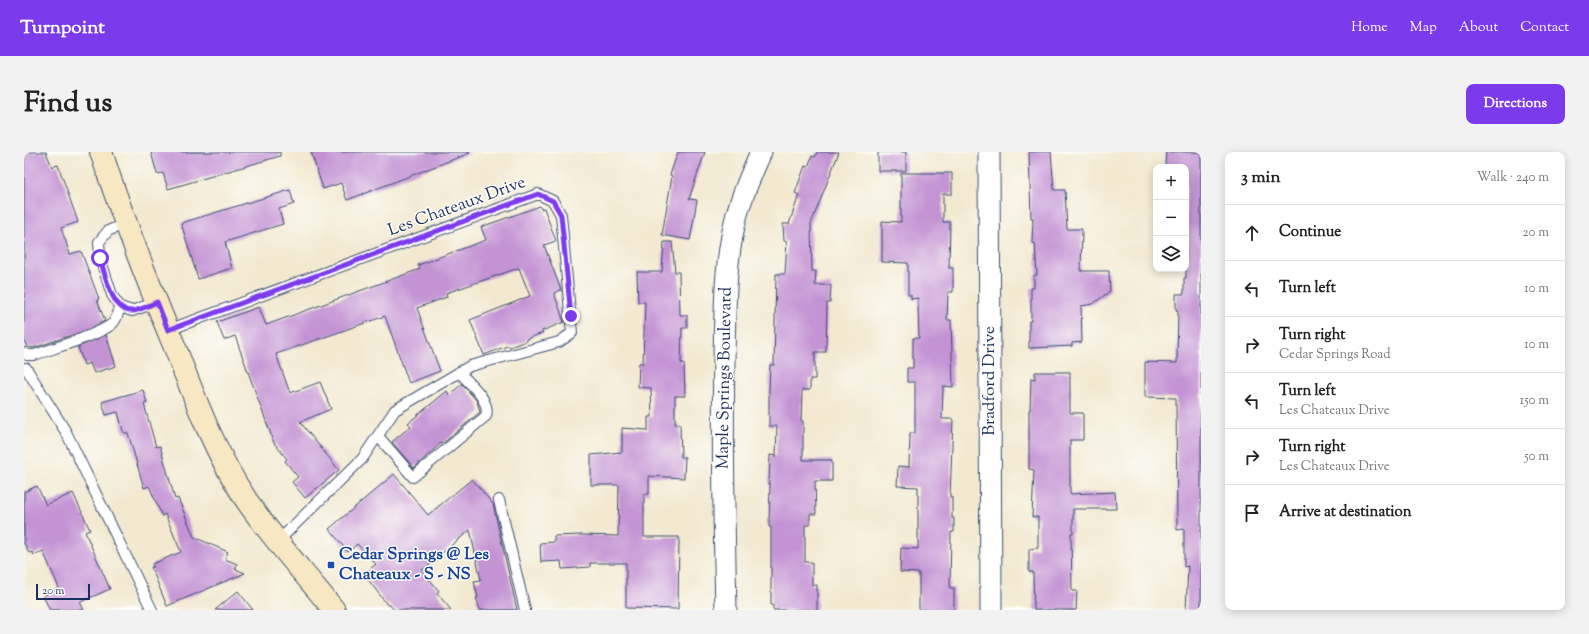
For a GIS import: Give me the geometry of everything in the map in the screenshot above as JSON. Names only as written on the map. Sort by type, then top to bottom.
[{"type":"main road","points":[[101,152],[126,223],[168,330],[204,419],[226,465],[247,500],[334,610]]},
{"type":"street","name":"Maple Springs Boulevard","points":[[726,610],[723,438],[725,291],[731,243],[737,214],[761,152]]},
{"type":"street","name":"Bradford Drive","points":[[989,152],[990,610]]},
{"type":"lane","name":"Les Chateaux Drive","points":[[168,330],[538,194],[553,201],[561,215],[572,333],[559,342],[470,366],[395,410],[362,459],[278,541]]},
{"type":"lane","points":[[126,223],[108,231],[99,242],[100,258],[112,295],[120,307],[132,311],[157,302]]},
{"type":"lane","points":[[24,353],[27,355],[34,355],[97,332],[113,323],[117,317],[120,307]]},
{"type":"lane","points":[[26,368],[66,432],[152,610]]},
{"type":"lane","points":[[378,436],[413,477],[486,416],[488,411],[483,398],[459,372]]},
{"type":"lane","points":[[499,500],[525,610]]},
{"type":"building","points":[[24,152],[46,152],[52,167],[58,165],[78,222],[61,228],[70,254],[81,251],[99,299],[97,300],[105,321],[84,331],[33,348],[27,347],[24,340]]},
{"type":"building","points":[[151,152],[280,152],[280,156],[168,189],[163,173],[157,174]]},
{"type":"building","points":[[311,152],[470,153],[347,200],[341,183],[323,189]]},
{"type":"building","points":[[678,152],[705,152],[689,199],[697,200],[690,240],[662,235],[672,176],[670,175]]},
{"type":"building","points":[[817,152],[839,152],[811,224],[812,271],[816,271],[815,285],[831,285],[830,303],[827,303],[826,352],[815,352],[815,379],[810,379],[810,390],[802,390],[801,421],[803,421],[803,460],[832,460],[832,481],[815,481],[816,514],[810,514],[810,525],[805,525],[805,562],[812,562],[812,585],[817,585],[817,610],[773,610],[773,605],[771,605],[771,527],[769,527],[769,484],[770,455],[776,456],[777,426],[769,426],[769,391],[770,365],[774,365],[776,274],[785,274],[787,241],[784,241],[783,224],[789,224],[799,195],[795,193],[805,166],[808,167],[812,156],[815,157]]},
{"type":"building","points":[[878,152],[906,152],[906,171],[878,171]]},
{"type":"building","points":[[1029,152],[1051,152],[1054,190],[1065,190],[1067,229],[1082,229],[1081,271],[1109,271],[1110,291],[1093,304],[1081,306],[1082,342],[1072,343],[1072,346],[1029,348],[1031,288],[1034,288],[1034,275],[1037,275],[1035,243],[1032,243],[1033,218],[1031,218]]},
{"type":"building","points":[[1166,152],[1201,152],[1201,610],[1186,610],[1188,566],[1184,567],[1184,529],[1177,530],[1176,398],[1145,397],[1145,362],[1177,363],[1178,310],[1176,310],[1176,294],[1184,294],[1184,278],[1186,278],[1186,272],[1189,272],[1189,164],[1165,164]]},
{"type":"building","points":[[901,173],[952,173],[952,194],[943,194],[943,222],[950,222],[949,268],[953,268],[953,292],[948,292],[947,320],[951,320],[953,387],[943,386],[942,419],[953,419],[950,497],[952,497],[954,532],[951,532],[950,588],[954,588],[954,610],[919,610],[919,573],[900,572],[901,548],[918,549],[918,487],[897,486],[898,466],[909,467],[910,433],[915,433],[915,382],[907,382],[907,368],[913,368],[913,338],[919,338],[918,298],[911,299],[911,295],[908,295],[908,263],[882,262],[882,221],[901,222]]},
{"type":"building","points":[[290,190],[294,204],[279,209],[283,224],[225,242],[232,268],[198,279],[181,223]]},
{"type":"building","points":[[540,206],[541,209],[544,208],[556,241],[544,245],[561,290],[554,293],[564,322],[542,331],[543,333],[526,339],[526,341],[510,347],[507,346],[484,355],[470,320],[530,296],[519,268],[446,293],[447,297],[417,308],[440,371],[409,383],[385,316],[276,354],[290,393],[320,382],[331,409],[300,422],[339,470],[305,498],[292,482],[298,477],[285,461],[287,459],[274,443],[235,336],[224,340],[217,322],[259,307],[266,325],[420,269],[418,265],[486,240],[481,227]]},
{"type":"building","points":[[664,242],[672,242],[675,272],[679,272],[680,315],[687,315],[687,328],[682,328],[681,363],[684,363],[685,396],[675,396],[675,424],[680,424],[681,457],[685,457],[684,478],[649,476],[649,494],[644,494],[644,537],[679,537],[678,609],[626,608],[626,563],[590,563],[590,567],[562,569],[561,561],[541,562],[540,543],[554,542],[554,536],[618,536],[619,485],[591,485],[591,455],[622,452],[622,428],[648,430],[648,417],[652,417],[651,388],[638,387],[639,363],[643,363],[645,302],[638,302],[637,272],[662,272]]},
{"type":"building","points":[[106,335],[116,366],[94,373],[90,363],[84,365],[78,347]]},
{"type":"building","points":[[1035,372],[1070,372],[1070,413],[1083,413],[1083,440],[1070,440],[1070,494],[1115,492],[1116,509],[1073,509],[1073,533],[1071,533],[1072,591],[1077,591],[1076,610],[1034,610],[1033,572],[1029,572],[1029,549],[1038,548],[1038,517],[1032,517],[1034,470],[1029,469],[1029,410],[1031,378],[1035,379]]},
{"type":"building","points":[[462,384],[477,401],[480,412],[442,444],[441,443],[414,468],[392,442],[411,426],[408,423],[447,391],[449,395]]},
{"type":"building","points":[[143,390],[147,403],[144,404],[156,447],[160,446],[175,499],[178,498],[194,537],[228,552],[225,559],[237,564],[235,569],[245,573],[167,606],[151,567],[154,567],[152,564],[181,552],[165,514],[162,516],[149,486],[144,488],[128,433],[123,431],[118,412],[106,415],[102,402]]},
{"type":"building","points":[[394,474],[428,515],[472,479],[493,504],[517,610],[480,610],[476,598],[478,598],[474,581],[481,580],[470,530],[435,559],[437,560],[422,570],[439,591],[437,593],[451,610],[394,610],[389,604],[388,606],[364,574],[376,564],[357,544],[348,552],[329,529]]},
{"type":"building","points":[[37,486],[46,505],[73,493],[90,530],[85,532],[110,589],[80,602],[84,610],[50,610],[43,596],[59,588],[43,551],[34,555],[32,552],[29,553],[24,543],[24,492]]},
{"type":"building","points":[[238,591],[253,610],[215,610]]},
{"type":"place","name":"Cedar Springs @ Les Chateaux - S - NS","points":[[331,565]]},
{"type":"route","points":[[100,258],[112,295],[120,307],[132,311],[157,302],[168,330],[538,194],[553,201],[561,215],[571,316]]}]
